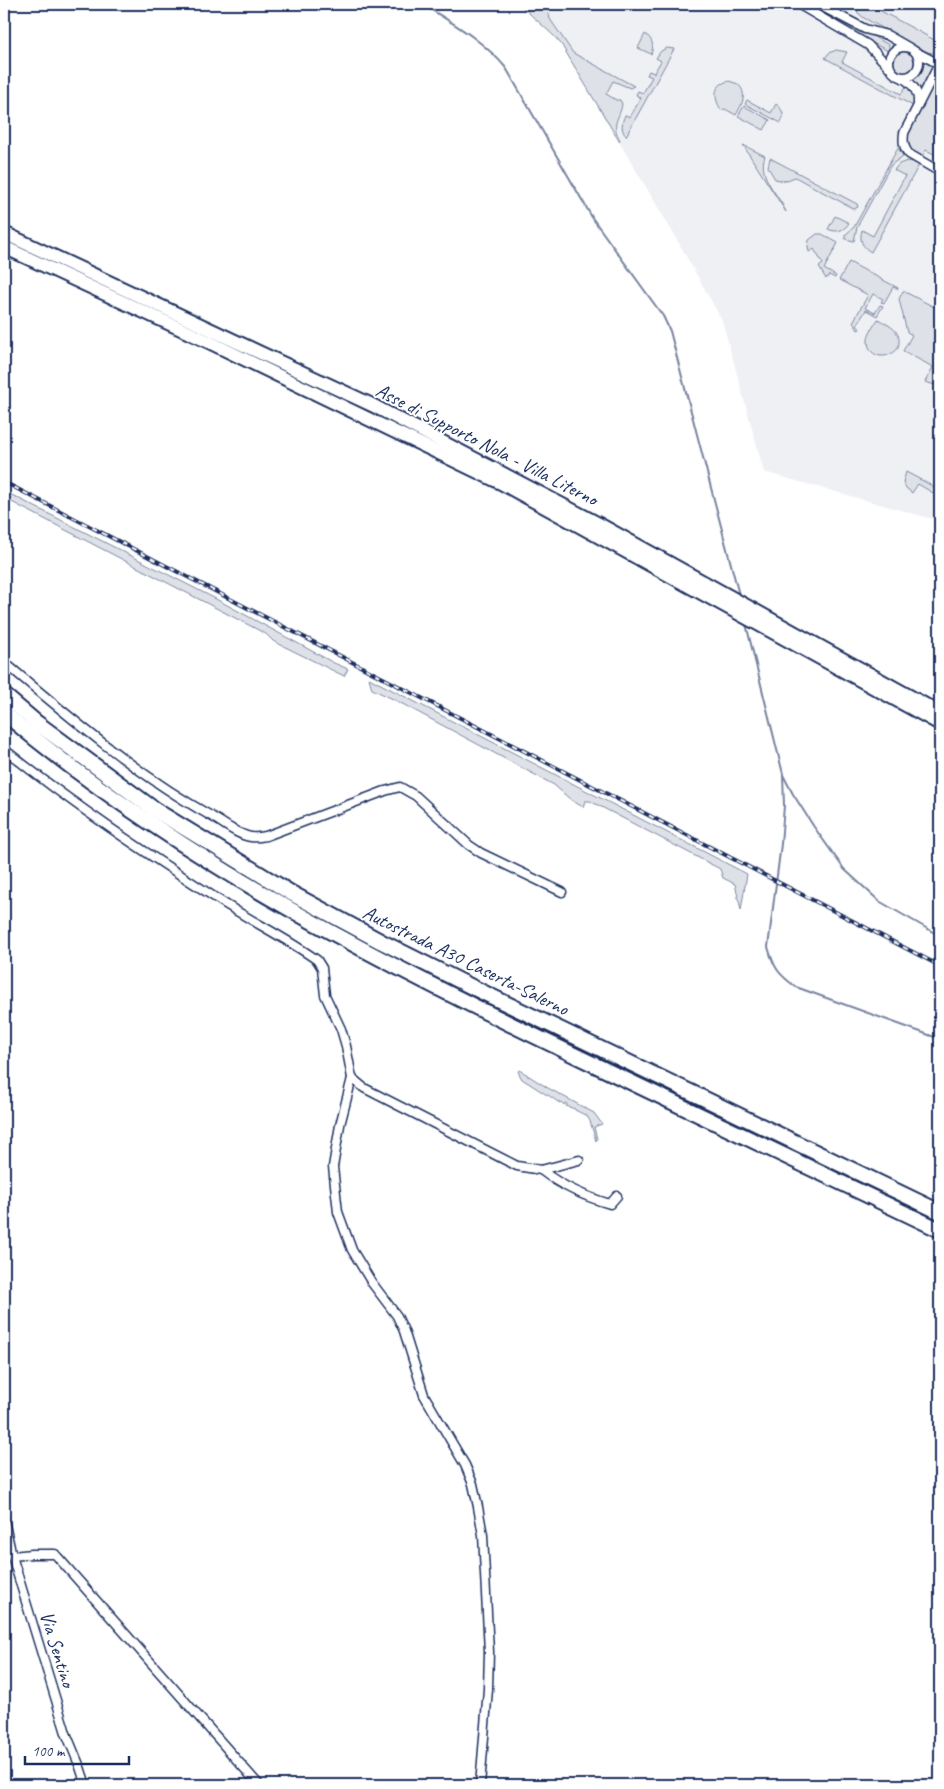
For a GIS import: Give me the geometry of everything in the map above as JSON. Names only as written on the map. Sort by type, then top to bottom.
[{"type":"highway","name":"Asse di Supporto Nola - Villa Literno","points":[[4,233],[372,405],[597,523],[788,640],[940,724]]},
{"type":"highway","name":"Asse di Supporto Nola - Villa Literno","points":[[4,247],[226,350],[492,478],[701,586],[785,627],[940,713]]},
{"type":"highway","points":[[885,693],[940,731]]},
{"type":"highway","name":"Autostrada A30 Caserta-Salerno","points":[[4,695],[155,810],[291,893],[481,992],[940,1212]]},
{"type":"highway","name":"Autostrada A30 Caserta-Salerno","points":[[4,713],[30,735],[165,835],[336,936],[466,1004],[940,1230]]},
{"type":"street","points":[[798,4],[868,45],[890,68],[914,87],[918,95],[917,106]]},
{"type":"street","points":[[818,4],[865,29],[887,35],[939,64],[904,133],[904,146],[909,154],[940,172]]},
{"type":"street","points":[[890,68],[889,59],[894,50],[908,47]]},
{"type":"street","points":[[898,75],[908,76],[916,71],[920,61],[916,52]]},
{"type":"street","points":[[930,82],[940,76]]},
{"type":"street","points":[[4,662],[61,710],[134,765],[196,808],[244,835],[258,838],[266,836],[376,794],[400,787],[416,796],[469,845],[481,853],[562,892]]},
{"type":"street","points":[[4,749],[35,775],[116,832],[220,901],[317,960],[322,968],[325,995],[341,1029],[352,1078],[340,1125],[333,1166],[338,1212],[352,1250],[372,1283],[397,1316],[404,1331],[424,1395],[464,1465],[473,1484],[478,1507],[483,1544],[488,1652],[488,1689],[480,1785]]},
{"type":"street","points":[[352,1078],[364,1088],[382,1098],[517,1166],[541,1170],[579,1160]]},
{"type":"street","points":[[541,1170],[550,1178],[596,1200],[610,1204],[617,1196]]},
{"type":"street","name":"Via Sentino","points":[[4,1520],[12,1556],[66,1733],[86,1785]]},
{"type":"street","points":[[12,1556],[55,1554],[259,1785]]},
{"type":"shaded area","points":[[519,4],[940,4],[940,521],[764,472],[722,320],[672,231],[561,44]]},
{"type":"shaded area","points":[[519,4],[549,4],[550,19],[573,53],[634,86],[630,88],[613,81],[606,94],[616,100],[620,100],[622,104],[616,121],[619,141],[561,44]]},
{"type":"shaded area","points":[[856,4],[868,4],[940,43],[940,50],[934,53],[927,52],[864,18],[858,13]]},
{"type":"shaded area","points":[[848,23],[889,45],[889,50],[845,28]]},
{"type":"shaded area","points":[[645,34],[652,43],[651,54],[638,48]]},
{"type":"shaded area","points":[[667,48],[674,49],[626,136],[622,126],[625,115],[630,117],[641,98],[636,95],[638,91],[643,93],[652,77],[647,75],[649,71],[654,73],[661,61],[656,58],[661,51]]},
{"type":"shaded area","points":[[836,50],[847,52],[842,62],[901,94],[907,85],[913,94],[913,106],[825,58],[829,53]]},
{"type":"shaded area","points":[[904,50],[913,53],[916,62],[913,71],[904,74],[895,71],[892,62],[895,53]]},
{"type":"shaded area","points":[[923,59],[935,64],[922,88],[919,89],[912,80],[921,70]]},
{"type":"shaded area","points":[[940,79],[940,157],[926,150],[922,157],[914,153],[910,148],[908,132],[934,83]]},
{"type":"shaded area","points":[[729,81],[738,84],[743,92],[742,103],[736,115],[725,109],[721,110],[716,97],[717,89],[723,83]]},
{"type":"shaded area","points":[[747,100],[771,113],[776,104],[783,113],[781,123],[745,104]]},
{"type":"shaded area","points":[[744,106],[770,120],[764,130],[738,116]]},
{"type":"shaded area","points":[[743,145],[765,156],[763,164],[766,178],[786,212]]},
{"type":"shaded area","points":[[898,148],[903,156],[891,165],[857,227],[854,241],[845,239],[845,235],[854,227]]},
{"type":"shaded area","points":[[770,158],[857,204],[858,207],[854,209],[795,177],[785,181],[775,179],[768,167]]},
{"type":"shaded area","points":[[907,161],[919,165],[871,252],[862,243],[862,230],[873,236],[905,176],[894,170],[899,164]]},
{"type":"shaded area","points":[[835,216],[849,223],[840,230],[828,229]]},
{"type":"shaded area","points":[[817,234],[822,234],[838,243],[824,269],[836,276],[835,278],[829,275],[826,279],[819,267],[823,264],[814,249],[809,252],[809,240]]},
{"type":"shaded area","points":[[849,262],[898,288],[893,287],[884,303],[881,302],[883,299],[873,294],[865,308],[875,313],[880,305],[883,306],[877,316],[866,310],[857,325],[860,329],[858,330],[853,322],[868,295],[839,280]]},
{"type":"shaded area","points":[[903,291],[940,310],[940,359],[938,363],[940,364],[940,384],[935,385],[925,382],[933,367],[903,351],[912,335],[907,332],[899,299]]},
{"type":"shaded area","points":[[878,319],[894,330],[899,337],[898,348],[890,355],[876,355],[869,348],[868,339]]},
{"type":"shaded area","points":[[906,472],[940,490],[940,497],[918,484],[912,493],[903,482]]},
{"type":"shaded area","points":[[4,491],[216,599],[348,669],[344,676],[273,641],[266,634],[4,498]]},
{"type":"shaded area","points":[[369,678],[747,874],[741,910],[735,884],[723,878],[720,869],[590,801],[585,801],[583,807],[571,800],[554,785],[372,689]]},
{"type":"shaded area","points":[[519,1070],[528,1075],[528,1077],[594,1113],[602,1124],[594,1127],[596,1141],[587,1116],[566,1106],[567,1104],[565,1103],[564,1105],[561,1102],[559,1103],[559,1101],[522,1079],[518,1072]]},
{"type":"waterway","points":[[422,4],[477,40],[506,68],[593,219],[663,316],[670,331],[739,595]]},
{"type":"waterway","points":[[746,624],[783,774],[784,806],[781,844],[768,947],[772,960],[781,974],[796,987],[940,1039]]},
{"type":"waterway","points":[[783,775],[814,827],[844,869],[879,901],[940,936]]},
{"type":"railway","points":[[4,482],[940,966]]}]
